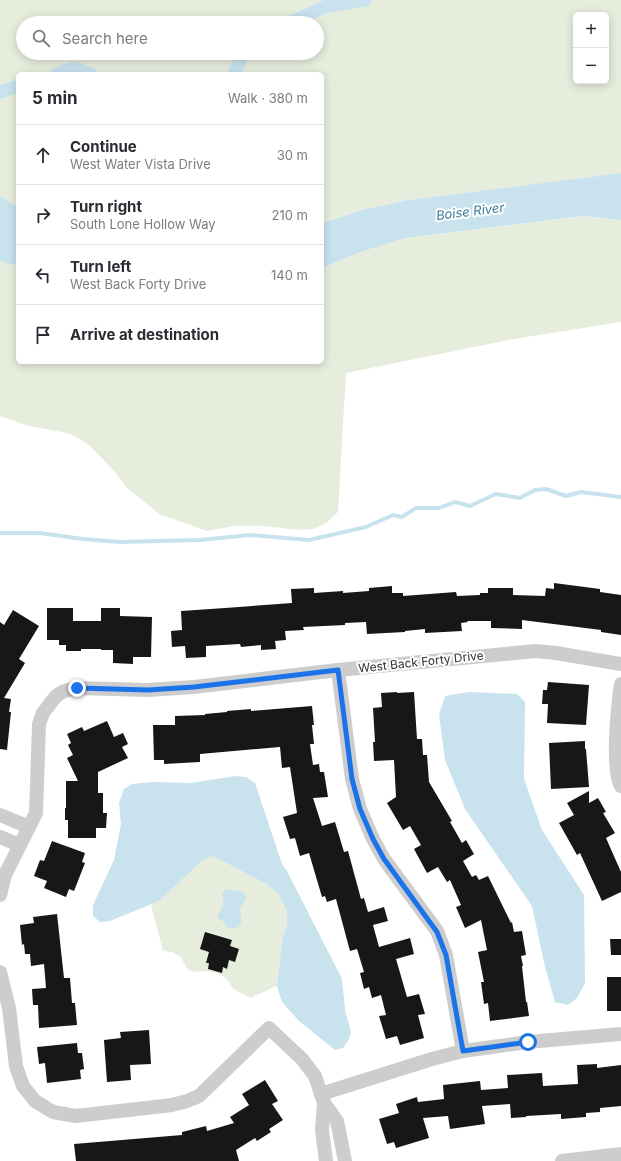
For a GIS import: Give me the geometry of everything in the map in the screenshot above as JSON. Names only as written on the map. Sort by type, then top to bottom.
[{"type":"street","name":"West Back Forty Drive","points":[[29,826],[36,813],[39,724],[44,713],[56,696],[64,691],[77,688],[148,690],[188,687],[338,670],[535,651],[621,664]]},
{"type":"street","points":[[338,670],[352,779],[360,809],[373,839],[384,859],[437,932],[446,955],[463,1051]]},
{"type":"street","points":[[621,684],[616,766],[621,786]]},
{"type":"street","points":[[0,815],[29,826],[5,875],[0,895]]},
{"type":"street","points":[[0,836],[19,845]]},
{"type":"street","points":[[0,972],[9,1008],[16,1066],[22,1086],[35,1101],[53,1112],[76,1116],[172,1105],[187,1101],[199,1096],[269,1028],[302,1059],[315,1076],[323,1098],[337,1121],[345,1161]]},
{"type":"street","points":[[323,1098],[432,1059],[463,1051],[528,1042],[621,1034]]},
{"type":"street","points":[[323,1098],[322,1130],[326,1161]]},
{"type":"street","points":[[562,1161],[621,1154]]},
{"type":"green space","points":[[0,0],[621,0],[621,173],[408,200],[362,210],[324,222],[324,72],[16,72],[16,206],[0,196]]},
{"type":"green space","points":[[582,216],[621,220],[621,322],[514,339],[346,373],[338,512],[327,522],[314,529],[302,530],[261,526],[235,526],[207,531],[159,514],[127,488],[115,472],[90,446],[80,439],[67,433],[25,425],[0,416],[0,261],[16,265],[16,364],[324,364],[324,267],[361,252],[405,238]]},
{"type":"green space","points":[[213,856],[268,885],[279,895],[287,911],[287,926],[282,940],[277,986],[251,998],[233,989],[227,979],[221,975],[209,971],[190,971],[186,967],[181,957],[172,952],[163,951],[151,905],[159,901],[204,859]]},
{"type":"water","name":"Boise River","points":[[621,173],[621,220],[582,216],[405,238],[361,252],[324,267],[324,222],[362,210],[408,200]]},
{"type":"water","points":[[0,196],[16,206],[16,265],[0,261]]},
{"type":"water","points":[[469,692],[517,694],[525,702],[524,779],[542,830],[584,895],[585,983],[577,998],[568,1005],[555,1002],[545,967],[532,906],[465,809],[445,760],[439,714],[445,696]]},
{"type":"water","points":[[235,776],[246,777],[255,783],[282,864],[342,979],[345,1010],[351,1032],[349,1039],[343,1048],[335,1050],[299,1021],[282,1002],[277,986],[282,940],[287,926],[287,911],[279,895],[268,885],[213,856],[204,859],[159,901],[110,921],[100,922],[93,916],[93,905],[114,860],[121,824],[119,803],[124,789],[132,784],[152,782],[191,783]]},
{"type":"water","points":[[229,889],[244,893],[247,898],[239,909],[241,921],[239,926],[236,928],[227,927],[217,916],[223,905],[222,893]]},
{"type":"building","points":[[554,583],[600,589],[600,592],[621,595],[621,635],[601,632],[601,630],[522,620],[522,629],[491,628],[491,621],[467,621],[468,622],[461,623],[462,631],[425,633],[425,629],[405,632],[367,634],[366,622],[345,623],[345,625],[303,627],[304,630],[285,631],[286,640],[275,641],[276,649],[261,650],[261,645],[241,647],[240,644],[206,646],[206,657],[186,658],[185,646],[172,647],[171,631],[182,630],[181,611],[292,603],[291,589],[314,588],[314,593],[343,591],[343,593],[369,591],[369,588],[392,586],[392,593],[403,593],[403,596],[456,592],[457,596],[480,595],[480,593],[488,593],[488,588],[513,588],[513,595],[545,596],[546,588],[554,589]]},
{"type":"building","points":[[47,608],[73,608],[73,621],[101,621],[101,608],[120,608],[120,616],[152,617],[151,657],[133,657],[133,664],[113,663],[113,650],[81,649],[81,651],[66,651],[66,645],[59,645],[59,640],[47,640]]},
{"type":"building","points":[[13,610],[39,626],[19,659],[25,663],[4,698],[11,699],[7,750],[0,749],[0,622],[4,625]]},
{"type":"building","points":[[548,682],[589,685],[586,725],[547,723],[548,704],[542,704],[543,690],[547,690]]},
{"type":"building","points":[[414,692],[417,739],[422,739],[423,755],[427,755],[429,782],[452,821],[450,822],[462,843],[466,840],[474,854],[463,861],[472,877],[476,875],[479,880],[488,876],[511,923],[512,922],[514,932],[522,931],[526,955],[521,956],[529,1016],[490,1021],[488,1003],[484,1004],[481,982],[484,982],[478,952],[487,950],[481,920],[465,928],[456,907],[461,905],[450,880],[447,882],[438,867],[427,873],[414,849],[421,845],[410,826],[403,830],[387,803],[396,797],[394,760],[374,761],[373,742],[375,742],[373,708],[382,707],[381,693]]},
{"type":"building","points":[[312,706],[314,744],[310,744],[313,765],[319,764],[320,772],[324,772],[328,797],[313,798],[322,826],[335,822],[344,852],[348,851],[361,899],[364,898],[368,912],[384,907],[388,921],[373,925],[379,947],[410,938],[414,954],[396,959],[407,997],[419,994],[425,1014],[418,1015],[424,1038],[400,1045],[397,1036],[386,1039],[379,1016],[386,1015],[381,995],[372,998],[369,987],[364,989],[360,973],[364,972],[357,949],[350,951],[336,899],[327,902],[325,896],[322,897],[309,853],[300,856],[295,838],[290,839],[283,817],[297,813],[290,767],[282,768],[280,747],[200,754],[200,762],[164,764],[164,760],[154,760],[153,725],[175,725],[175,716],[205,715],[251,709],[251,711]]},
{"type":"building","points":[[107,721],[114,737],[123,733],[128,744],[122,747],[128,758],[98,772],[98,793],[103,793],[103,813],[107,813],[106,828],[96,828],[96,838],[68,838],[68,820],[65,820],[66,781],[78,781],[67,758],[73,755],[68,745],[71,743],[67,734],[82,727],[84,731]]},
{"type":"building","points":[[585,741],[589,787],[551,789],[549,743]]},
{"type":"building","points":[[589,791],[589,803],[598,798],[606,812],[603,813],[615,833],[606,838],[621,872],[621,892],[602,901],[580,853],[577,855],[559,823],[574,815],[567,803]]},
{"type":"building","points":[[52,841],[85,853],[82,862],[85,863],[74,891],[69,889],[66,897],[44,888],[47,881],[34,876],[40,860],[44,861]]},
{"type":"building","points":[[57,914],[64,978],[70,978],[72,1003],[75,1003],[77,1025],[39,1028],[38,1005],[33,1005],[32,989],[46,988],[44,964],[31,966],[30,954],[25,954],[24,944],[22,945],[20,925],[34,923],[33,917]]},
{"type":"building","points":[[205,932],[232,940],[230,946],[239,949],[235,962],[229,960],[227,969],[223,967],[222,973],[208,969],[209,963],[206,963],[209,952],[200,949]]},
{"type":"building","points":[[610,939],[621,939],[621,955],[611,955]]},
{"type":"building","points":[[607,977],[621,977],[621,1011],[607,1011]]},
{"type":"building","points":[[149,1030],[151,1064],[130,1065],[131,1080],[107,1082],[104,1040],[121,1038],[120,1032]]},
{"type":"building","points":[[77,1043],[78,1053],[82,1053],[84,1069],[80,1070],[81,1079],[47,1083],[45,1063],[39,1064],[37,1047]]},
{"type":"building","points":[[597,1064],[597,1068],[621,1065],[621,1106],[600,1108],[600,1112],[586,1113],[586,1117],[561,1119],[561,1114],[511,1118],[510,1104],[482,1106],[485,1124],[450,1129],[448,1116],[423,1118],[429,1138],[396,1148],[394,1142],[387,1144],[379,1119],[399,1113],[396,1104],[417,1097],[418,1102],[444,1099],[443,1085],[480,1081],[481,1090],[508,1088],[507,1075],[542,1073],[543,1086],[578,1084],[577,1065]]},
{"type":"building","points":[[265,1080],[278,1101],[272,1104],[283,1120],[269,1129],[271,1132],[257,1141],[255,1138],[236,1150],[239,1161],[76,1161],[74,1144],[182,1135],[182,1132],[206,1126],[207,1131],[234,1123],[230,1117],[249,1105],[242,1094]]},
{"type":"waterway","points":[[305,16],[324,7],[365,0]]},
{"type":"waterway","points":[[235,72],[240,60]]},
{"type":"waterway","points":[[62,72],[74,68],[85,72]]},
{"type":"waterway","points":[[0,92],[16,87]]},
{"type":"waterway","points":[[0,533],[40,533],[120,542],[200,540],[250,535],[309,540],[366,527],[393,515],[402,517],[416,508],[439,508],[455,502],[470,506],[496,494],[520,498],[535,490],[546,489],[566,496],[581,492],[621,497]]},
{"type":"route","points":[[77,688],[148,690],[194,687],[338,670],[352,779],[360,809],[373,839],[384,859],[437,932],[446,955],[463,1051],[528,1042]]}]
